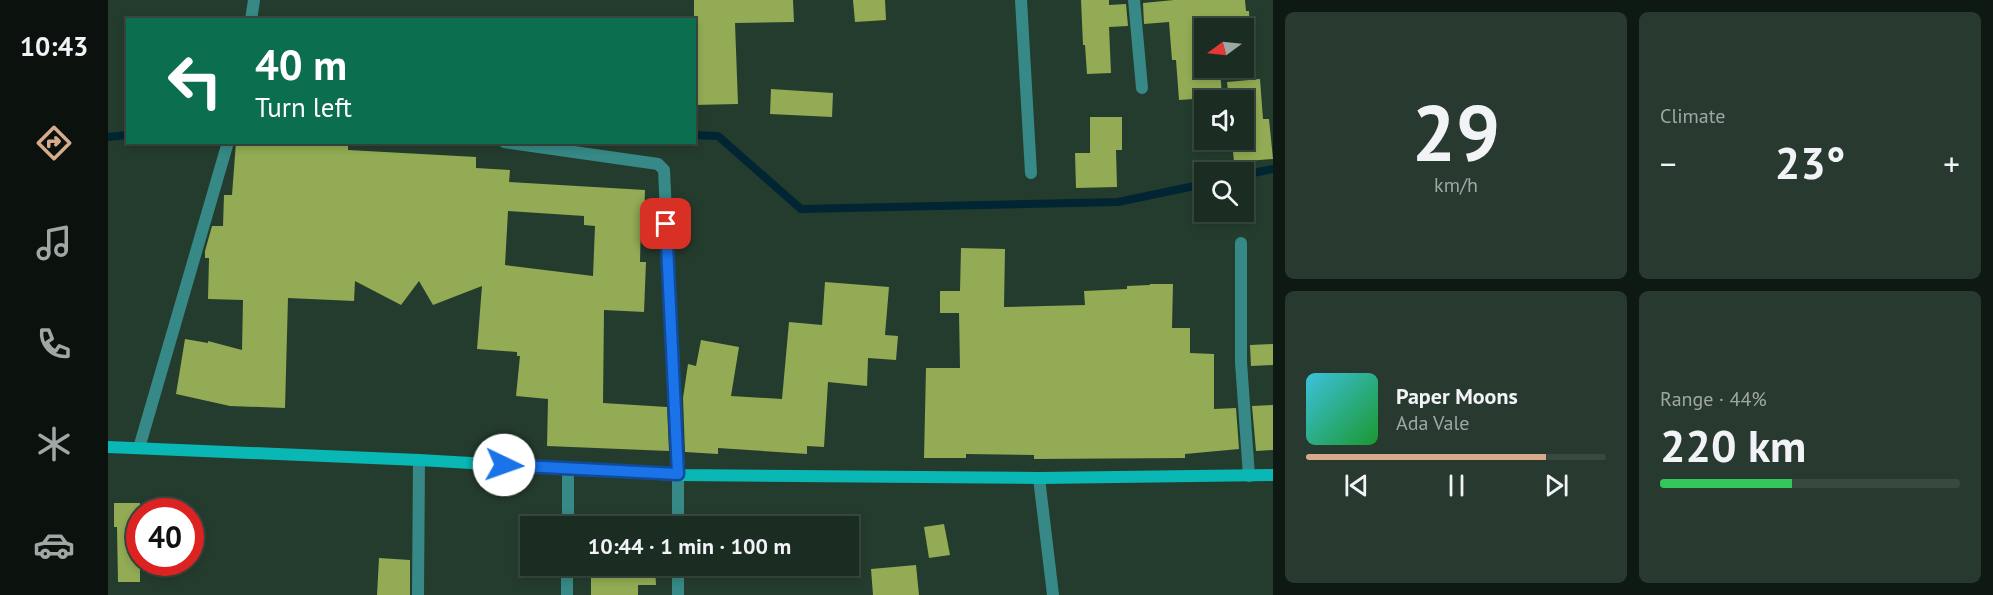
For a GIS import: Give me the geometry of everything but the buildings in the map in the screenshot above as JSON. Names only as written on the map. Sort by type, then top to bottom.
[{"type":"street","points":[[251,18],[254,0]]},
{"type":"street","points":[[1021,0],[1031,173]]},
{"type":"street","points":[[1134,0],[1142,87]]},
{"type":"street","points":[[139,448],[227,144]]},
{"type":"street","points":[[518,144],[658,164],[664,170],[678,516]]},
{"type":"street","points":[[1241,243],[1241,362],[1249,476]]},
{"type":"street","points":[[108,447],[678,474],[1039,478],[1273,476]]},
{"type":"street","points":[[418,595],[419,460]]},
{"type":"street","points":[[568,468],[568,516]]},
{"type":"street","points":[[1039,478],[1053,595]]},
{"type":"street","points":[[567,576],[567,595]]},
{"type":"street","points":[[678,576],[678,595]]},
{"type":"waterway","points":[[108,137],[126,135]]},
{"type":"waterway","points":[[696,135],[718,136],[801,209],[1118,202],[1194,186]]},
{"type":"waterway","points":[[1254,173],[1273,169]]},
{"type":"route","points":[[504,465],[678,474],[666,224]]}]
